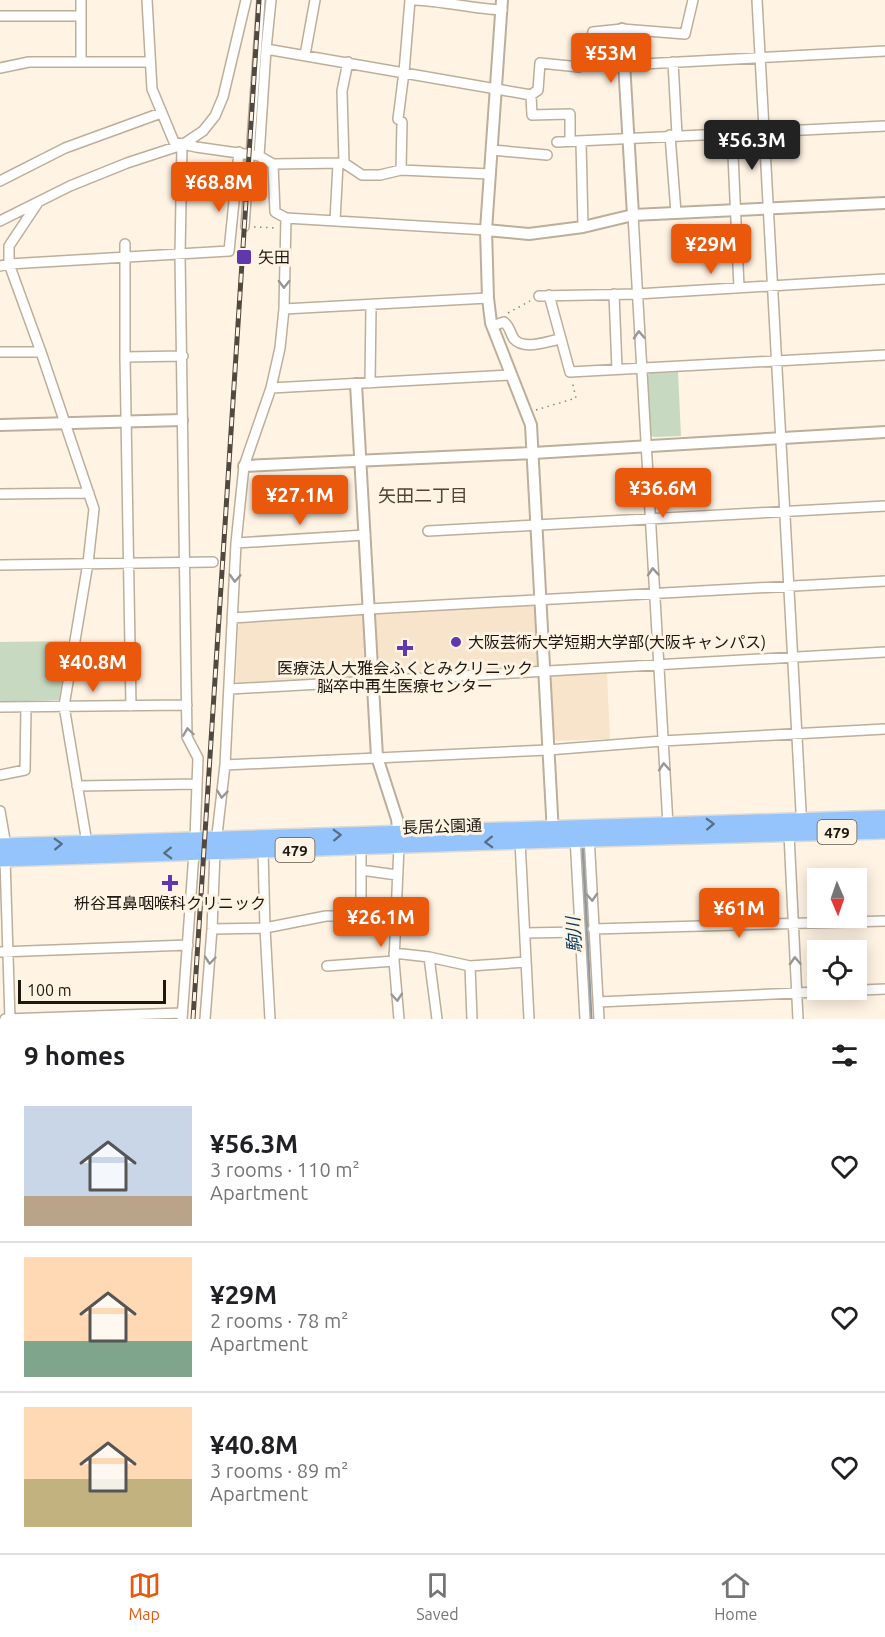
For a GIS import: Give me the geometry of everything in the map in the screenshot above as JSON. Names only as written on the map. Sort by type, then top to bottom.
[{"type":"highway","name":"長居公園通","points":[[582,833],[668,825],[885,818]]},
{"type":"highway","name":"長居公園通","points":[[3,853],[582,833],[789,834],[885,831]]},
{"type":"highway","name":"長居公園通","points":[[217,845],[263,851],[361,847],[399,839],[520,841],[553,834]]},
{"type":"highway","name":"長居公園通","points":[[3,853],[87,843],[194,846]]},
{"type":"street","points":[[81,0],[81,62]]},
{"type":"street","points":[[147,0],[152,89],[174,142],[255,155],[273,164],[341,164],[362,175],[380,175],[401,170],[490,174]]},
{"type":"street","points":[[0,221],[80,182],[127,163],[182,145],[203,131],[215,116],[223,97],[246,0]]},
{"type":"street","points":[[255,155],[261,0]]},
{"type":"street","points":[[245,227],[255,155],[270,0]]},
{"type":"street","points":[[305,55],[315,0]]},
{"type":"street","points":[[401,170],[402,122],[398,119],[412,0],[445,2],[470,8],[502,5],[486,230],[488,298],[492,324],[531,425],[553,834]]},
{"type":"street","points":[[266,49],[531,94],[538,90],[540,63],[579,67],[587,57],[593,32],[622,29],[685,34],[693,0]]},
{"type":"street","points":[[757,0],[801,821],[789,834],[798,1019]]},
{"type":"street","points":[[0,16],[81,16]]},
{"type":"street","points":[[622,29],[668,825]]},
{"type":"street","points":[[624,65],[885,51]]},
{"type":"street","points":[[0,68],[29,62],[150,62]]},
{"type":"street","points":[[335,221],[341,164],[342,91],[348,62]]},
{"type":"street","points":[[673,62],[676,213]]},
{"type":"street","points":[[531,94],[532,115],[570,114],[576,141],[584,227]]},
{"type":"street","points":[[0,181],[65,148],[161,113]]},
{"type":"street","points":[[557,142],[885,126]]},
{"type":"street","points":[[732,133],[739,287]]},
{"type":"street","points":[[5,1019],[182,1016],[198,758],[187,736],[180,255],[182,145]]},
{"type":"street","points":[[492,150],[547,155]]},
{"type":"street","points":[[4,265],[228,251],[239,152]]},
{"type":"street","points":[[205,1019],[230,689],[236,543],[244,466],[271,388],[280,348],[284,309],[286,223],[275,212],[273,164]]},
{"type":"street","points":[[286,223],[335,221],[529,234],[584,227],[633,215],[885,203]]},
{"type":"street","points":[[37,204],[9,246],[4,265],[41,352],[94,510],[88,563],[64,706],[87,843]]},
{"type":"street","points":[[125,244],[131,706]]},
{"type":"street","points":[[539,296],[637,294],[885,279]]},
{"type":"street","points":[[614,294],[617,369]]},
{"type":"street","points":[[549,296],[570,372],[885,355]]},
{"type":"street","points":[[284,309],[488,298]]},
{"type":"street","points":[[370,383],[371,306]]},
{"type":"street","points":[[492,324],[504,322],[514,338],[522,344],[529,345],[561,339]]},
{"type":"street","points":[[0,352],[41,352]]},
{"type":"street","points":[[125,357],[182,356]]},
{"type":"street","points":[[271,388],[511,375]]},
{"type":"street","points":[[356,384],[377,757],[397,819],[399,839],[394,957],[399,1019]]},
{"type":"street","points":[[0,425],[182,420]]},
{"type":"street","points":[[244,466],[533,453],[885,432]]},
{"type":"street","points":[[0,494],[89,493]]},
{"type":"street","points":[[428,531],[885,506]]},
{"type":"street","points":[[236,543],[365,535]]},
{"type":"street","points":[[0,565],[213,562]]},
{"type":"street","points":[[232,618],[885,581]]},
{"type":"street","points":[[230,689],[885,652]]},
{"type":"street","points":[[0,707],[187,705]]},
{"type":"street","points":[[0,775],[25,770],[26,707]]},
{"type":"street","points":[[225,765],[548,750],[662,741],[885,729]]},
{"type":"street","points":[[77,786],[197,783]]},
{"type":"street","points":[[0,811],[3,853],[4,952],[10,1019]]},
{"type":"street","points":[[582,833],[593,930],[598,1019]]},
{"type":"street","points":[[582,833],[580,932],[585,1019]]},
{"type":"street","points":[[520,841],[529,1019]]},
{"type":"street","points":[[361,847],[361,915]]},
{"type":"street","points":[[263,851],[270,1019]]},
{"type":"street","points":[[361,870],[398,875]]},
{"type":"street","points":[[212,929],[265,928],[326,916],[361,915],[395,920]]},
{"type":"street","points":[[593,930],[885,921]]},
{"type":"street","points":[[525,933],[580,932]]},
{"type":"street","points":[[4,952],[188,945]]},
{"type":"street","points":[[327,966],[394,957],[429,957],[470,966],[526,962]]},
{"type":"street","points":[[429,957],[437,1019]]},
{"type":"street","points":[[470,966],[472,1019]]},
{"type":"street","points":[[598,1002],[885,989]]},
{"type":"path","points":[[245,227],[286,223]]},
{"type":"path","points":[[492,324],[539,296]]},
{"type":"path","points":[[526,413],[576,398],[570,372]]},
{"type":"shaded area","name":"大阪芸術大学短期大学部(大阪キャンパス)","points":[[535,605],[537,670],[377,678],[374,614]]},
{"type":"shaded area","points":[[361,615],[364,619],[367,674],[364,679],[239,685],[236,681],[238,627],[241,622]]},
{"type":"shaded area","name":"大阪芸術大学短期大学部(大阪キャンパス)","points":[[607,673],[610,739],[557,741],[554,738],[551,679],[554,675]]},
{"type":"green space","points":[[678,372],[681,436],[654,437],[650,435],[647,376],[650,373]]},
{"type":"green space","points":[[68,641],[59,700],[0,702],[0,642]]},
{"type":"waterway","name":"駒川","points":[[583,849],[591,1019]]},
{"type":"railway","points":[[193,1019],[259,0]]},
{"type":"place","name":"矢田","points":[[244,257]]},
{"type":"place","name":"大阪芸術大学短期大学部(大阪キャンパス)","points":[[456,642]]},
{"type":"place","name":"医療法人大雅会ふくとみクリニック 脳卒中再生医療センター","points":[[405,648]]},
{"type":"place","name":"枡谷耳鼻咽喉科クリニック","points":[[170,883]]},
{"type":"district","name":"矢田二丁目","points":[[423,495]]}]
